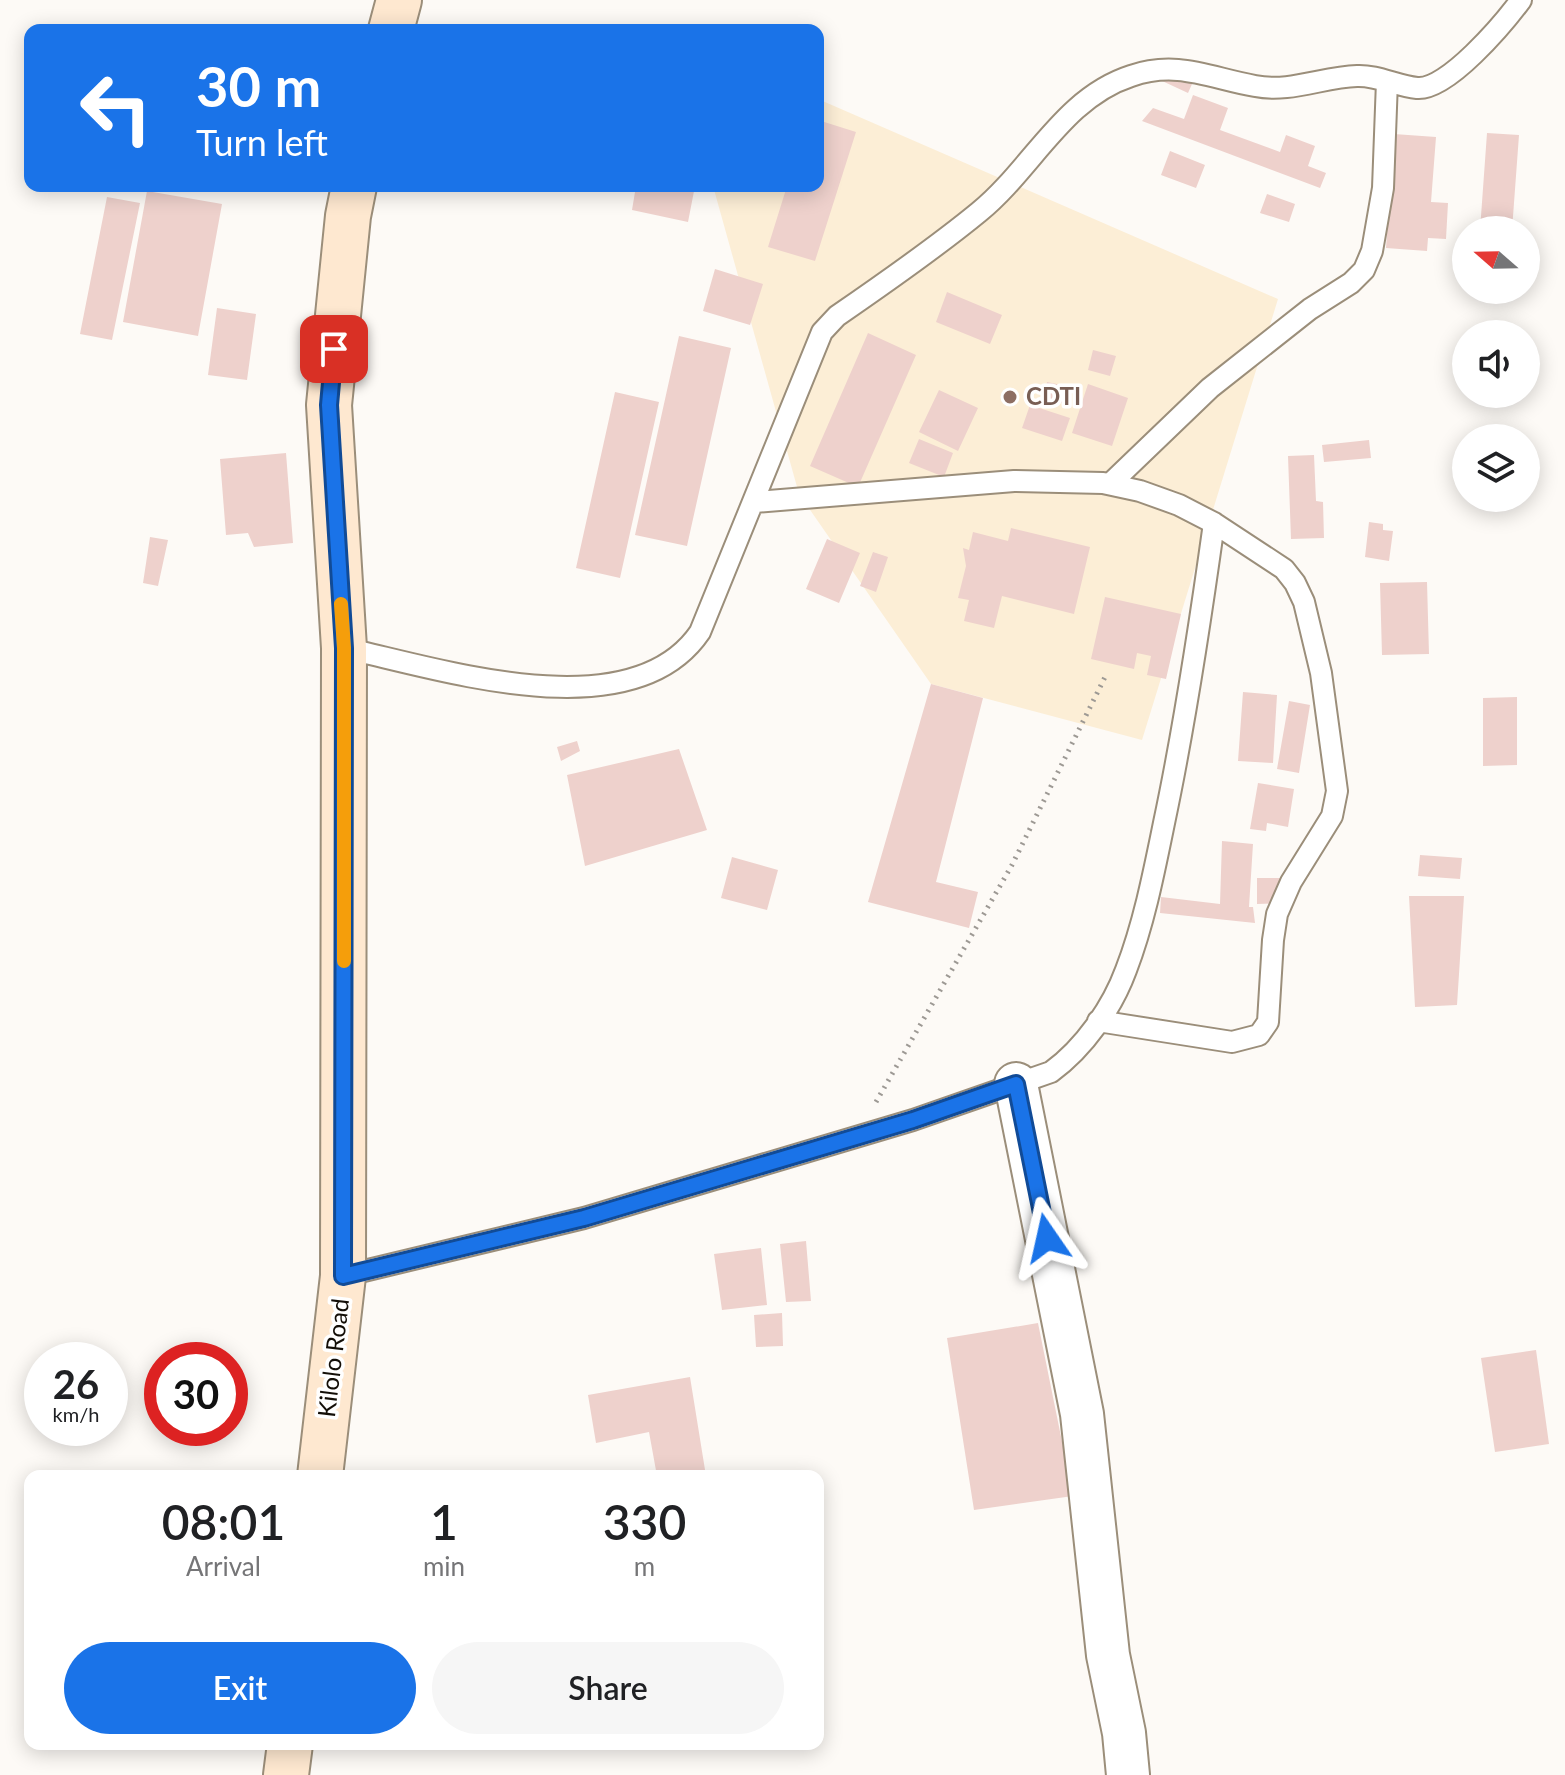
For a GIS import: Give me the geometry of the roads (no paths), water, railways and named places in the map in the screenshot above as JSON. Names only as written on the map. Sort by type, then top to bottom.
[{"type":"main road","points":[[393,24],[399,0]]},
{"type":"main road","name":"Kilolo Road","points":[[321,1470],[343,1276],[344,648],[329,405],[353,192]]},
{"type":"main road","points":[[286,1775],[289,1750]]},
{"type":"street","points":[[1016,1084],[1082,1414],[1108,1655],[1124,1733],[1128,1775]]},
{"type":"lane","points":[[344,648],[533,686],[568,687],[632,680],[676,660],[700,632],[822,332],[837,316],[981,210],[1069,114],[1105,85],[1168,67],[1279,89],[1359,76],[1418,88],[1432,86],[1452,72],[1503,25],[1521,0]]},
{"type":"lane","points":[[1110,484],[1210,388],[1310,309],[1351,283],[1364,270],[1372,251],[1383,188],[1387,81]]},
{"type":"lane","points":[[755,502],[1014,481],[1110,484],[1179,505],[1214,523],[1284,569],[1295,583],[1304,602],[1321,673],[1337,791],[1335,807],[1291,882],[1277,914],[1268,1022],[1259,1035],[1232,1042],[1098,1021]]},
{"type":"lane","points":[[343,1276],[584,1218],[855,1138],[1051,1072],[1068,1060],[1098,1021],[1125,972],[1151,886],[1179,754],[1214,523]]},
{"type":"place","name":"CDTI","points":[[1010,397]]}]
